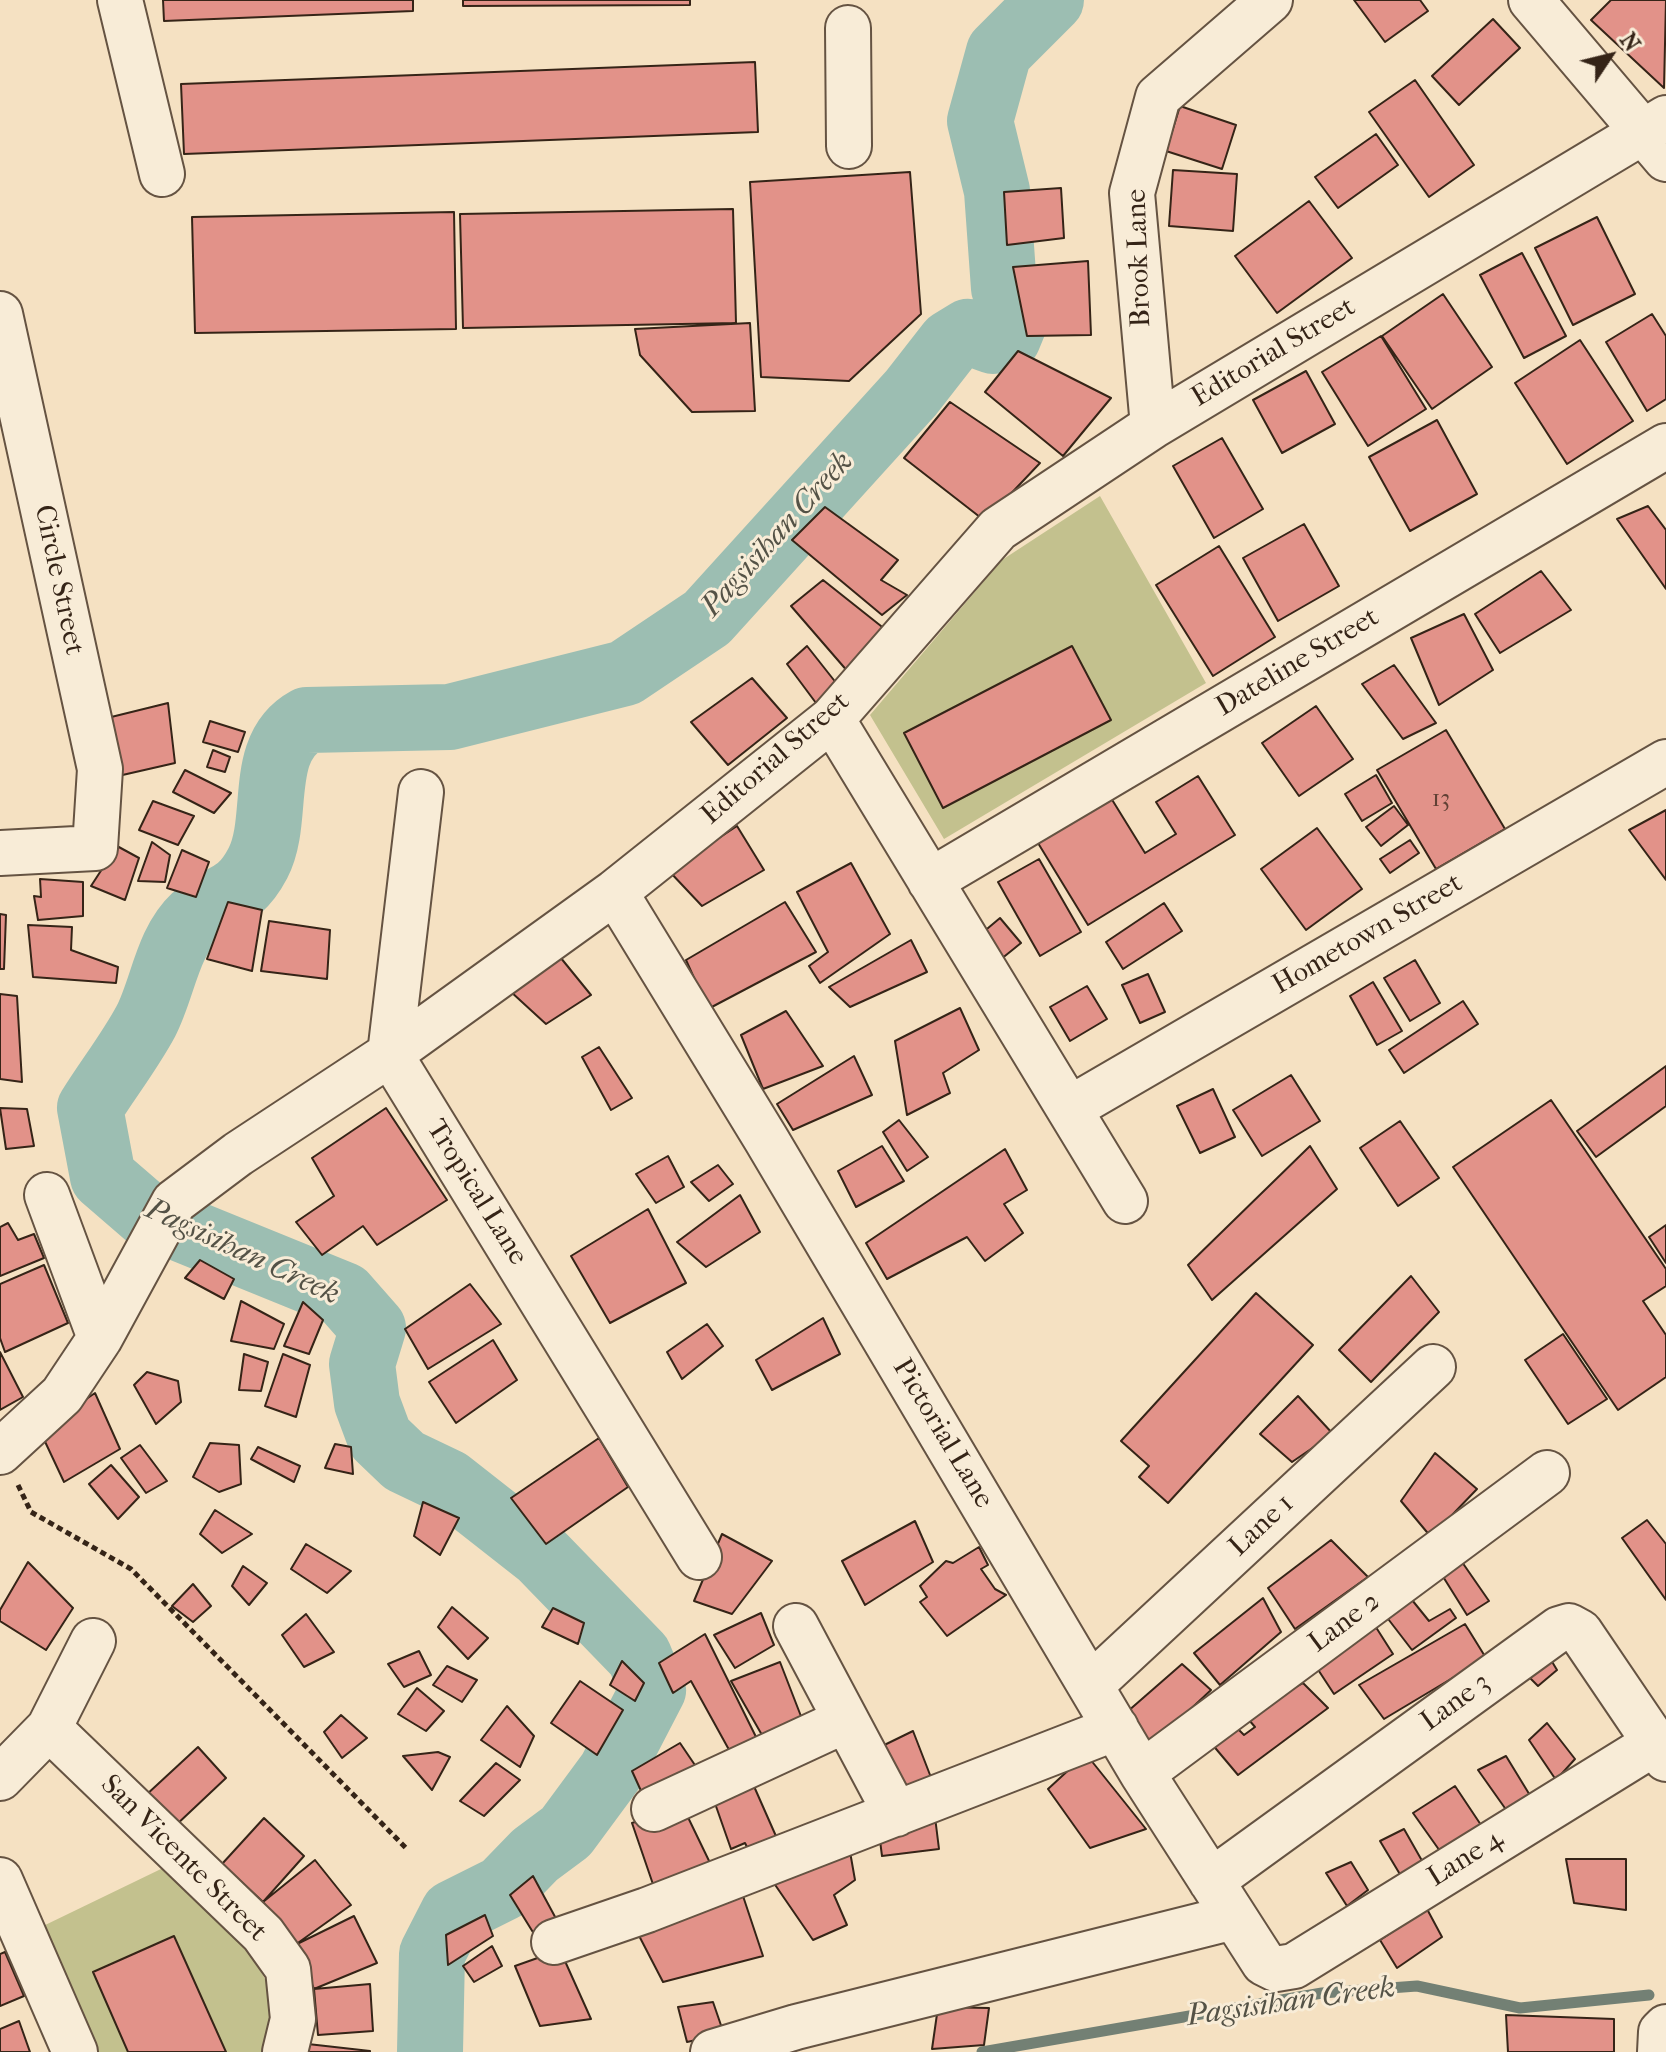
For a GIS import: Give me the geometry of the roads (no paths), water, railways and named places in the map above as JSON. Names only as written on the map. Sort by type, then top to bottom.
[{"type":"street","points":[[120,0],[162,174]]},
{"type":"street","name":"Brook Lane","points":[[1153,426],[1132,193],[1158,97],[1270,0]]},
{"type":"street","points":[[1531,0],[1658,136]]},
{"type":"street","points":[[848,28],[849,146]]},
{"type":"street","name":"Editorial Street","points":[[1,1452],[62,1395],[100,1338],[174,1202],[238,1154],[390,1054],[615,892],[832,719],[998,529],[1153,426],[1658,136]]},
{"type":"street","name":"Circle Street","points":[[0,314],[100,769],[95,848],[0,853]]},
{"type":"street","name":"Dateline Street","points":[[930,881],[1666,446]]},
{"type":"street","points":[[832,719],[1125,1201]]},
{"type":"street","name":"Hometown Street","points":[[1069,1109],[1666,762]]},
{"type":"street","points":[[390,1054],[421,792]]},
{"type":"street","name":"Pictorial Lane","points":[[615,892],[1142,1773],[1264,1963],[1276,1969]]},
{"type":"street","name":"Tropical Lane","points":[[390,1054],[699,1557]]},
{"type":"street","points":[[47,1195],[100,1338]]},
{"type":"street","name":"Lane 1","points":[[1091,1685],[1433,1367]]},
{"type":"street","name":"Lane 2","points":[[1142,1773],[1547,1473]]},
{"type":"street","points":[[796,1626],[896,1814]]},
{"type":"street","name":"Lane 3","points":[[1222,1899],[1559,1629],[1569,1626],[1580,1632],[1660,1751]]},
{"type":"street","points":[[0,1778],[49,1728],[93,1641]]},
{"type":"street","points":[[654,1809],[844,1721]]},
{"type":"street","name":"San Vicente Street","points":[[49,1728],[263,1934],[288,1969],[293,2019],[285,2052]]},
{"type":"street","points":[[554,1942],[647,1910],[1116,1728]]},
{"type":"street","name":"Lane 4","points":[[1276,1969],[1294,1966],[1660,1751]]},
{"type":"street","points":[[0,1880],[75,2052]]},
{"type":"street","points":[[713,2052],[1222,1899]]},
{"type":"street","points":[[1660,2052],[1661,2032],[1666,2027]]},
{"type":"waterway","name":"Pagsisihan Creek","points":[[430,2052],[432,1954],[453,1913],[503,1888],[535,1855],[566,1832],[611,1771],[653,1690],[639,1656],[541,1555],[448,1482],[404,1461],[380,1438],[367,1403],[362,1364],[373,1328],[344,1295],[147,1215],[103,1177],[90,1108],[146,1021],[172,953],[186,928],[204,909],[243,885],[258,863],[265,845],[275,766],[291,732],[307,720],[450,717],[625,673],[707,618],[911,393],[950,343],[968,332],[993,341],[1008,338],[1015,321],[1004,288],[997,191],[980,121],[999,52],[1051,0]]},
{"type":"waterway","name":"Pagsisihan Creek","points":[[982,2052],[1322,1993],[1417,1986],[1520,2008],[1649,1995]]}]
